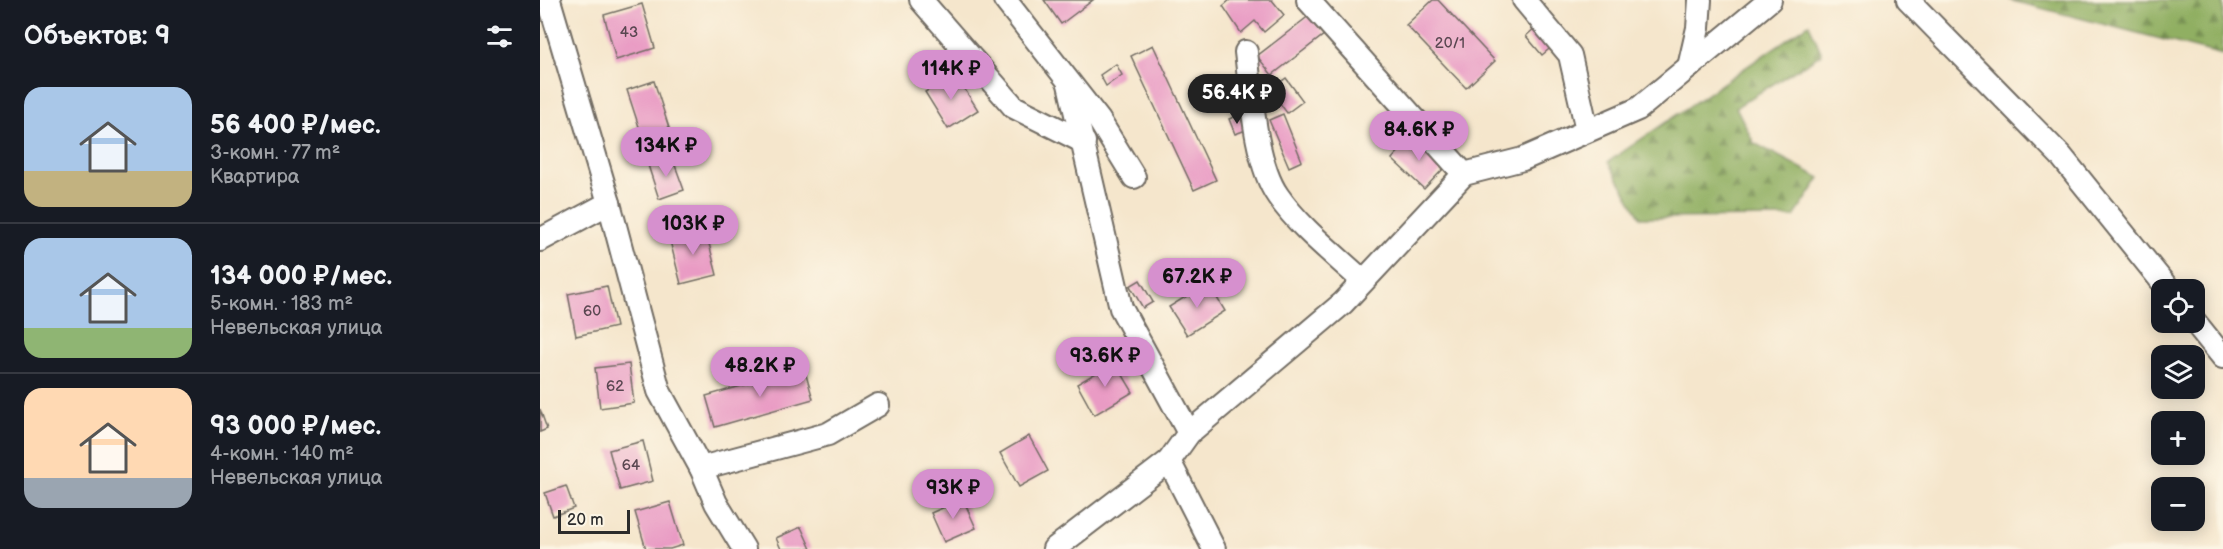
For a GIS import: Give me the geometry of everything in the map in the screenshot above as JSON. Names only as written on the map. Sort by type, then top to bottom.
[{"type":"street","points":[[549,0],[609,203],[658,391],[744,549]]},
{"type":"street","points":[[921,0],[1014,107],[1084,142]]},
{"type":"street","points":[[1005,0],[1099,120],[1134,177]]},
{"type":"street","points":[[1308,0],[1464,174]]},
{"type":"street","points":[[1524,0],[1570,56],[1587,130]]},
{"type":"street","points":[[1689,67],[1698,28],[1700,0]]},
{"type":"street","points":[[1054,549],[1169,461],[1189,434],[1343,303],[1464,174],[1523,159],[1638,109],[1770,0]]},
{"type":"street","points":[[1908,0],[2061,156],[2160,279]]},
{"type":"street","points":[[1246,52],[1255,121],[1265,167],[1277,195],[1310,232],[1363,281]]},
{"type":"street","points":[[1069,84],[1121,308],[1189,434]]},
{"type":"street","points":[[540,240],[609,203]]},
{"type":"street","points":[[2204,333],[2223,357]]},
{"type":"street","points":[[701,468],[828,434],[878,405]]},
{"type":"street","points":[[1169,461],[1215,549]]},
{"type":"green space","points":[[2009,0],[2223,0],[2223,55]]},
{"type":"green space","points":[[1809,24],[1822,54],[1736,107],[1754,143],[1820,178],[1794,217],[1641,218],[1608,162]]},
{"type":"building","points":[[1044,0],[1093,0],[1061,24]]},
{"type":"building","points":[[1230,0],[1272,0],[1284,15],[1264,32],[1255,21],[1241,33],[1223,6]]},
{"type":"building","points":[[1433,0],[1438,0],[1495,61],[1466,88],[1406,25]]},
{"type":"building","points":[[642,4],[655,48],[616,60],[604,15]]},
{"type":"building","points":[[1310,15],[1325,34],[1272,75],[1257,56]]},
{"type":"building","points":[[1537,26],[1554,45],[1542,55],[1526,36]]},
{"type":"building","points":[[1153,45],[1216,180],[1194,190],[1131,56]]},
{"type":"building","points":[[1116,64],[1122,75],[1106,86],[1100,75]]},
{"type":"building","points":[[955,74],[978,110],[948,129],[925,92]]},
{"type":"building","points":[[1286,78],[1303,101],[1287,113],[1270,90]]},
{"type":"building","points":[[654,81],[670,131],[643,139],[627,90]]},
{"type":"building","points":[[1283,114],[1302,161],[1289,167],[1269,120]]},
{"type":"building","points":[[1239,115],[1246,130],[1235,134],[1229,119]]},
{"type":"building","points":[[1414,134],[1447,165],[1424,189],[1392,159]]},
{"type":"building","points":[[672,157],[684,190],[659,199],[648,165]]},
{"type":"building","points":[[705,228],[717,275],[681,284],[669,237]]},
{"type":"building","points":[[1140,280],[1153,302],[1143,308],[1130,286]]},
{"type":"building","points":[[1208,283],[1225,311],[1187,335],[1169,307]]},
{"type":"building","points":[[607,286],[616,327],[576,336],[568,294]]},
{"type":"building","points":[[1115,362],[1133,392],[1094,415],[1077,384]]},
{"type":"building","points":[[629,364],[634,403],[600,408],[595,368]]},
{"type":"building","points":[[804,368],[813,399],[715,427],[706,396]]},
{"type":"building","points":[[540,409],[547,429],[540,432]]},
{"type":"building","points":[[1029,436],[1048,471],[1019,487],[1000,453]]},
{"type":"building","points":[[643,441],[653,481],[620,490],[609,450]]},
{"type":"building","points":[[566,486],[574,508],[553,516],[545,493]]},
{"type":"building","points":[[963,499],[976,528],[944,542],[931,513]]},
{"type":"building","points":[[670,502],[683,545],[670,549],[646,549],[635,512]]},
{"type":"building","points":[[801,527],[811,549],[781,549],[776,538]]}]
